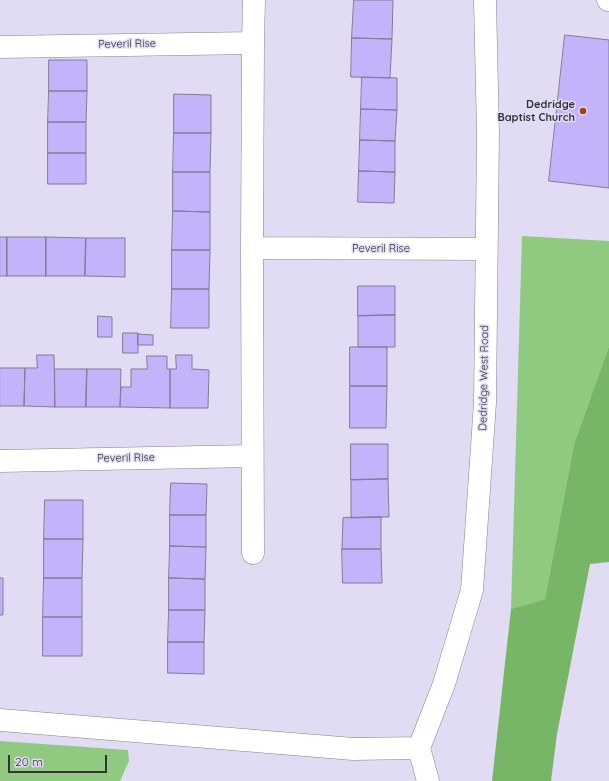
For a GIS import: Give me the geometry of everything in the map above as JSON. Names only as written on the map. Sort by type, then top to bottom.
[{"type":"street","points":[[253,553],[252,248],[254,0]]},
{"type":"street","name":"Dedridge West Road","points":[[419,748],[444,684],[472,590],[485,403],[488,134],[485,0]]},
{"type":"street","name":"Peveril Rise","points":[[0,47],[253,43]]},
{"type":"street","name":"Peveril Rise","points":[[252,248],[486,249]]},
{"type":"street","name":"Peveril Rise","points":[[0,461],[252,456]]},
{"type":"street","points":[[0,720],[353,749],[419,748],[428,781]]},
{"type":"green space","points":[[522,236],[609,241],[609,346],[574,444],[545,599],[511,609]]},
{"type":"green space","points":[[609,346],[609,562],[590,564],[557,734],[551,781],[492,781],[511,609],[545,599],[574,444]]},
{"type":"green space","points":[[0,741],[128,750],[129,761],[120,781],[0,781]]},
{"type":"building","points":[[354,0],[393,0],[392,39],[352,38]]},
{"type":"building","name":"Dedridge Baptist Church","points":[[565,35],[609,40],[609,188],[549,181]]},
{"type":"building","points":[[352,38],[392,39],[390,78],[351,77]]},
{"type":"building","points":[[49,60],[87,60],[87,91],[49,91]]},
{"type":"building","points":[[362,77],[397,78],[397,110],[361,109]]},
{"type":"building","points":[[49,91],[87,91],[86,122],[48,122]]},
{"type":"building","points":[[174,94],[211,95],[211,133],[174,133]]},
{"type":"building","points":[[361,109],[397,110],[395,141],[360,140]]},
{"type":"building","points":[[48,122],[86,122],[86,153],[48,153]]},
{"type":"building","points":[[174,133],[211,133],[210,172],[173,172]]},
{"type":"building","points":[[360,140],[395,141],[395,172],[359,171]]},
{"type":"building","points":[[48,153],[86,153],[86,184],[48,184]]},
{"type":"building","points":[[359,171],[395,172],[394,203],[358,202]]},
{"type":"building","points":[[173,172],[210,172],[210,212],[173,211]]},
{"type":"building","points":[[173,211],[210,212],[210,250],[172,250]]},
{"type":"building","points":[[0,237],[7,237],[7,276],[0,276]]},
{"type":"building","points":[[7,237],[46,237],[46,276],[7,276]]},
{"type":"building","points":[[46,237],[86,238],[85,276],[46,276]]},
{"type":"building","points":[[86,238],[125,238],[125,277],[85,276]]},
{"type":"building","points":[[172,250],[210,250],[209,289],[172,289]]},
{"type":"building","points":[[358,286],[395,286],[395,315],[358,316]]},
{"type":"building","points":[[172,289],[209,289],[209,328],[171,328]]},
{"type":"building","points":[[395,315],[395,347],[358,347],[358,316]]},
{"type":"building","points":[[98,316],[112,317],[112,337],[98,337]]},
{"type":"building","points":[[123,333],[138,333],[138,353],[123,353]]},
{"type":"building","points":[[138,334],[153,335],[153,345],[138,345]]},
{"type":"building","points":[[350,347],[387,347],[387,386],[350,386]]},
{"type":"building","points":[[37,355],[54,355],[55,407],[24,406],[25,368],[37,368]]},
{"type":"building","points":[[176,355],[192,355],[192,369],[209,370],[208,408],[170,408],[170,369],[176,369]]},
{"type":"building","points":[[147,356],[167,356],[167,369],[170,369],[170,408],[120,407],[121,387],[131,387],[131,369],[147,369]]},
{"type":"building","points":[[0,368],[25,368],[24,406],[0,406]]},
{"type":"building","points":[[55,369],[87,369],[86,407],[55,407]]},
{"type":"building","points":[[87,369],[121,369],[120,407],[86,407]]},
{"type":"building","points":[[350,386],[387,386],[386,428],[350,428]]},
{"type":"building","points":[[351,444],[388,444],[388,479],[351,480]]},
{"type":"building","points":[[388,479],[389,517],[351,518],[351,480]]},
{"type":"building","points":[[171,483],[207,484],[206,515],[170,515]]},
{"type":"building","points":[[45,500],[83,500],[83,539],[44,539]]},
{"type":"building","points":[[170,515],[206,515],[206,547],[170,546]]},
{"type":"building","points":[[381,517],[381,549],[342,549],[343,518]]},
{"type":"building","points":[[44,539],[83,539],[82,578],[44,578]]},
{"type":"building","points":[[170,546],[206,547],[205,579],[169,578]]},
{"type":"building","points":[[342,549],[381,549],[382,583],[343,583]]},
{"type":"building","points":[[0,578],[3,578],[3,615],[0,615]]},
{"type":"building","points":[[44,578],[82,578],[82,617],[43,617]]},
{"type":"building","points":[[169,578],[205,579],[205,610],[169,610]]},
{"type":"building","points":[[169,610],[205,610],[204,642],[168,642]]},
{"type":"building","points":[[43,617],[82,617],[82,656],[43,656]]},
{"type":"building","points":[[168,642],[204,642],[204,674],[168,673]]},
{"type":"place","name":"Dedridge Baptist Church","points":[[583,111]]}]
